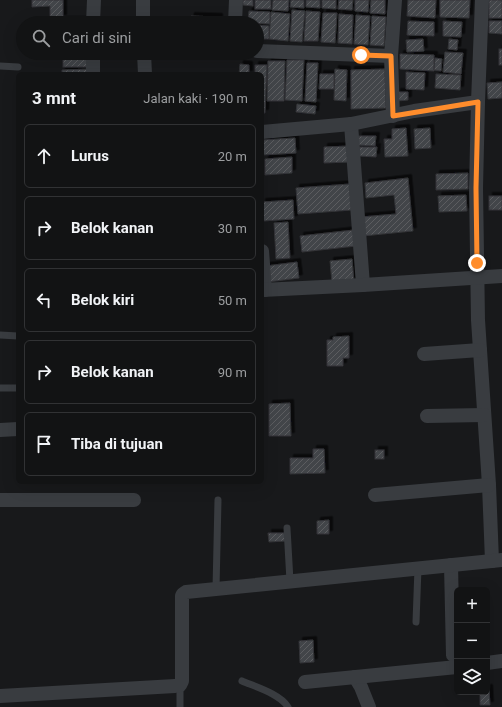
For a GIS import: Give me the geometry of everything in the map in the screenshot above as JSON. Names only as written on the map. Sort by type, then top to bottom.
[{"type":"street","points":[[93,16],[94,0]]},
{"type":"street","points":[[143,0],[143,16]]},
{"type":"street","points":[[235,16],[236,0]]},
{"type":"street","points":[[393,116],[391,56],[395,0]]},
{"type":"street","points":[[0,696],[167,687],[180,685],[182,681],[182,595],[186,592],[497,560],[489,484],[478,320],[476,188],[482,0]]},
{"type":"street","points":[[264,51],[391,56]]},
{"type":"street","points":[[92,72],[93,60]]},
{"type":"street","points":[[144,60],[145,72]]},
{"type":"street","points":[[264,132],[351,124],[478,102]]},
{"type":"street","points":[[351,124],[363,285]]},
{"type":"street","points":[[264,290],[502,276]]},
{"type":"street","points":[[424,354],[480,350]]},
{"type":"street","points":[[427,416],[484,415]]},
{"type":"street","points":[[0,430],[16,429]]},
{"type":"street","points":[[375,495],[489,484]]},
{"type":"street","points":[[0,500],[134,500]]},
{"type":"street","points":[[451,565],[455,659]]},
{"type":"street","points":[[305,682],[355,677],[454,661]]},
{"type":"street","points":[[490,663],[502,661]]},
{"type":"street","points":[[355,677],[361,687],[369,707]]},
{"type":"lane","points":[[0,66],[18,67]]},
{"type":"lane","points":[[0,335],[16,336]]},
{"type":"lane","points":[[0,388],[16,388]]},
{"type":"lane","points":[[216,589],[218,500]]},
{"type":"lane","points":[[287,528],[290,581]]},
{"type":"lane","points":[[416,622],[418,568]]},
{"type":"lane","points":[[242,681],[268,692],[286,703],[288,707]]},
{"type":"lane","points":[[180,685],[180,707]]},
{"type":"building","points":[[32,0],[63,0],[63,16],[50,16],[50,6],[32,7]]},
{"type":"building","points":[[243,0],[253,0],[253,6],[243,5]]},
{"type":"building","points":[[255,0],[271,0],[271,9],[255,9]]},
{"type":"building","points":[[273,0],[289,0],[288,11],[272,10]]},
{"type":"building","points":[[291,0],[304,0],[304,8],[290,7]]},
{"type":"building","points":[[306,0],[320,0],[320,8],[306,7]]},
{"type":"building","points":[[322,0],[336,0],[336,9],[322,8]]},
{"type":"building","points":[[339,0],[353,0],[352,10],[338,9]]},
{"type":"building","points":[[355,0],[369,0],[368,12],[355,11]]},
{"type":"building","points":[[371,0],[385,0],[385,14],[370,13]]},
{"type":"building","points":[[408,0],[436,0],[435,18],[407,16]]},
{"type":"building","points":[[440,0],[470,0],[469,18],[440,17]]},
{"type":"building","points":[[489,0],[502,0],[502,18],[489,18]]},
{"type":"building","points":[[292,10],[305,11],[302,42],[290,41]]},
{"type":"building","points":[[249,11],[270,12],[270,24],[264,24],[264,16],[249,16]]},
{"type":"building","points":[[306,11],[320,12],[318,41],[304,41]]},
{"type":"building","points":[[271,12],[290,14],[288,41],[269,39]]},
{"type":"building","points":[[323,13],[337,13],[335,43],[321,42]]},
{"type":"building","points":[[339,14],[353,15],[352,44],[338,43]]},
{"type":"building","points":[[356,15],[370,16],[368,45],[354,44]]},
{"type":"building","points":[[372,16],[386,17],[384,46],[370,45]]},
{"type":"building","points":[[408,21],[434,22],[434,36],[407,35]]},
{"type":"building","points":[[443,21],[462,22],[461,37],[443,36]]},
{"type":"building","points":[[489,21],[502,21],[502,34],[489,33]]},
{"type":"building","points":[[264,26],[269,26],[269,39],[264,39]]},
{"type":"building","points":[[423,39],[424,51],[407,52],[406,40]]},
{"type":"building","points":[[449,39],[458,40],[457,50],[448,49]]},
{"type":"building","points":[[499,49],[502,49],[502,65],[499,65]]},
{"type":"building","points":[[445,52],[463,53],[461,74],[443,72]]},
{"type":"building","points":[[400,54],[434,55],[434,71],[400,69]]},
{"type":"building","points":[[435,58],[442,59],[441,71],[434,70]]},
{"type":"building","points":[[63,60],[91,60],[91,67],[63,67]]},
{"type":"building","points":[[287,60],[304,60],[302,101],[285,100]]},
{"type":"building","points":[[268,61],[285,61],[284,101],[267,101]]},
{"type":"building","points":[[307,63],[318,63],[316,102],[305,101]]},
{"type":"building","points":[[240,64],[249,65],[249,72],[239,72]]},
{"type":"building","points":[[255,65],[267,65],[265,113],[264,72],[255,72]]},
{"type":"building","points":[[90,69],[90,72],[62,72],[62,70]]},
{"type":"building","points":[[335,69],[347,70],[346,101],[334,100]]},
{"type":"building","points":[[385,69],[386,108],[351,109],[351,70]]},
{"type":"building","points":[[406,72],[425,73],[424,90],[406,89]]},
{"type":"building","points":[[320,74],[334,74],[334,89],[319,89]]},
{"type":"building","points":[[436,74],[461,75],[460,90],[435,88]]},
{"type":"building","points":[[502,82],[502,98],[488,99],[487,83]]},
{"type":"building","points":[[397,92],[408,92],[408,100],[397,101]]},
{"type":"building","points":[[297,104],[316,106],[315,114],[296,112]]},
{"type":"building","points":[[406,128],[408,156],[385,157],[384,139],[392,139],[392,129]]},
{"type":"building","points":[[430,128],[431,148],[415,149],[414,129]]},
{"type":"building","points":[[359,136],[376,136],[375,146],[358,145]]},
{"type":"building","points":[[295,138],[296,153],[264,155],[264,140]]},
{"type":"building","points":[[350,146],[351,162],[324,163],[324,147]]},
{"type":"building","points":[[359,147],[377,147],[376,157],[359,156]]},
{"type":"building","points":[[292,157],[292,173],[265,175],[265,159]]},
{"type":"building","points":[[468,173],[468,189],[436,190],[436,174]]},
{"type":"building","points":[[408,178],[413,231],[363,236],[361,217],[396,214],[394,195],[366,198],[365,183]]},
{"type":"building","points":[[350,184],[352,210],[298,214],[296,188]]},
{"type":"building","points":[[466,195],[467,211],[439,212],[438,196]]},
{"type":"building","points":[[489,196],[502,196],[502,210],[489,210]]},
{"type":"building","points":[[293,200],[294,219],[264,221],[264,202]]},
{"type":"building","points":[[288,222],[290,258],[276,259],[274,223]]},
{"type":"building","points":[[354,230],[356,246],[302,252],[300,236]]},
{"type":"building","points":[[352,259],[354,282],[332,283],[330,261]]},
{"type":"building","points":[[297,262],[299,278],[268,282],[266,266]]},
{"type":"building","points":[[349,336],[349,358],[343,358],[343,366],[327,366],[327,340],[333,340],[333,337]]},
{"type":"building","points":[[290,403],[291,436],[269,436],[269,404]]},
{"type":"building","points":[[313,449],[324,449],[325,473],[290,474],[290,458],[313,458]]},
{"type":"building","points":[[375,450],[384,450],[384,459],[375,459]]},
{"type":"building","points":[[329,520],[329,534],[317,534],[317,521]]},
{"type":"building","points":[[268,533],[286,533],[286,541],[269,542]]},
{"type":"building","points":[[313,640],[314,662],[300,663],[299,641]]},
{"type":"building","points":[[480,695],[489,695],[490,705],[480,705]]},
{"type":"route","points":[[361,55],[391,56],[393,116],[414,111],[478,102],[476,188],[477,263]]}]
